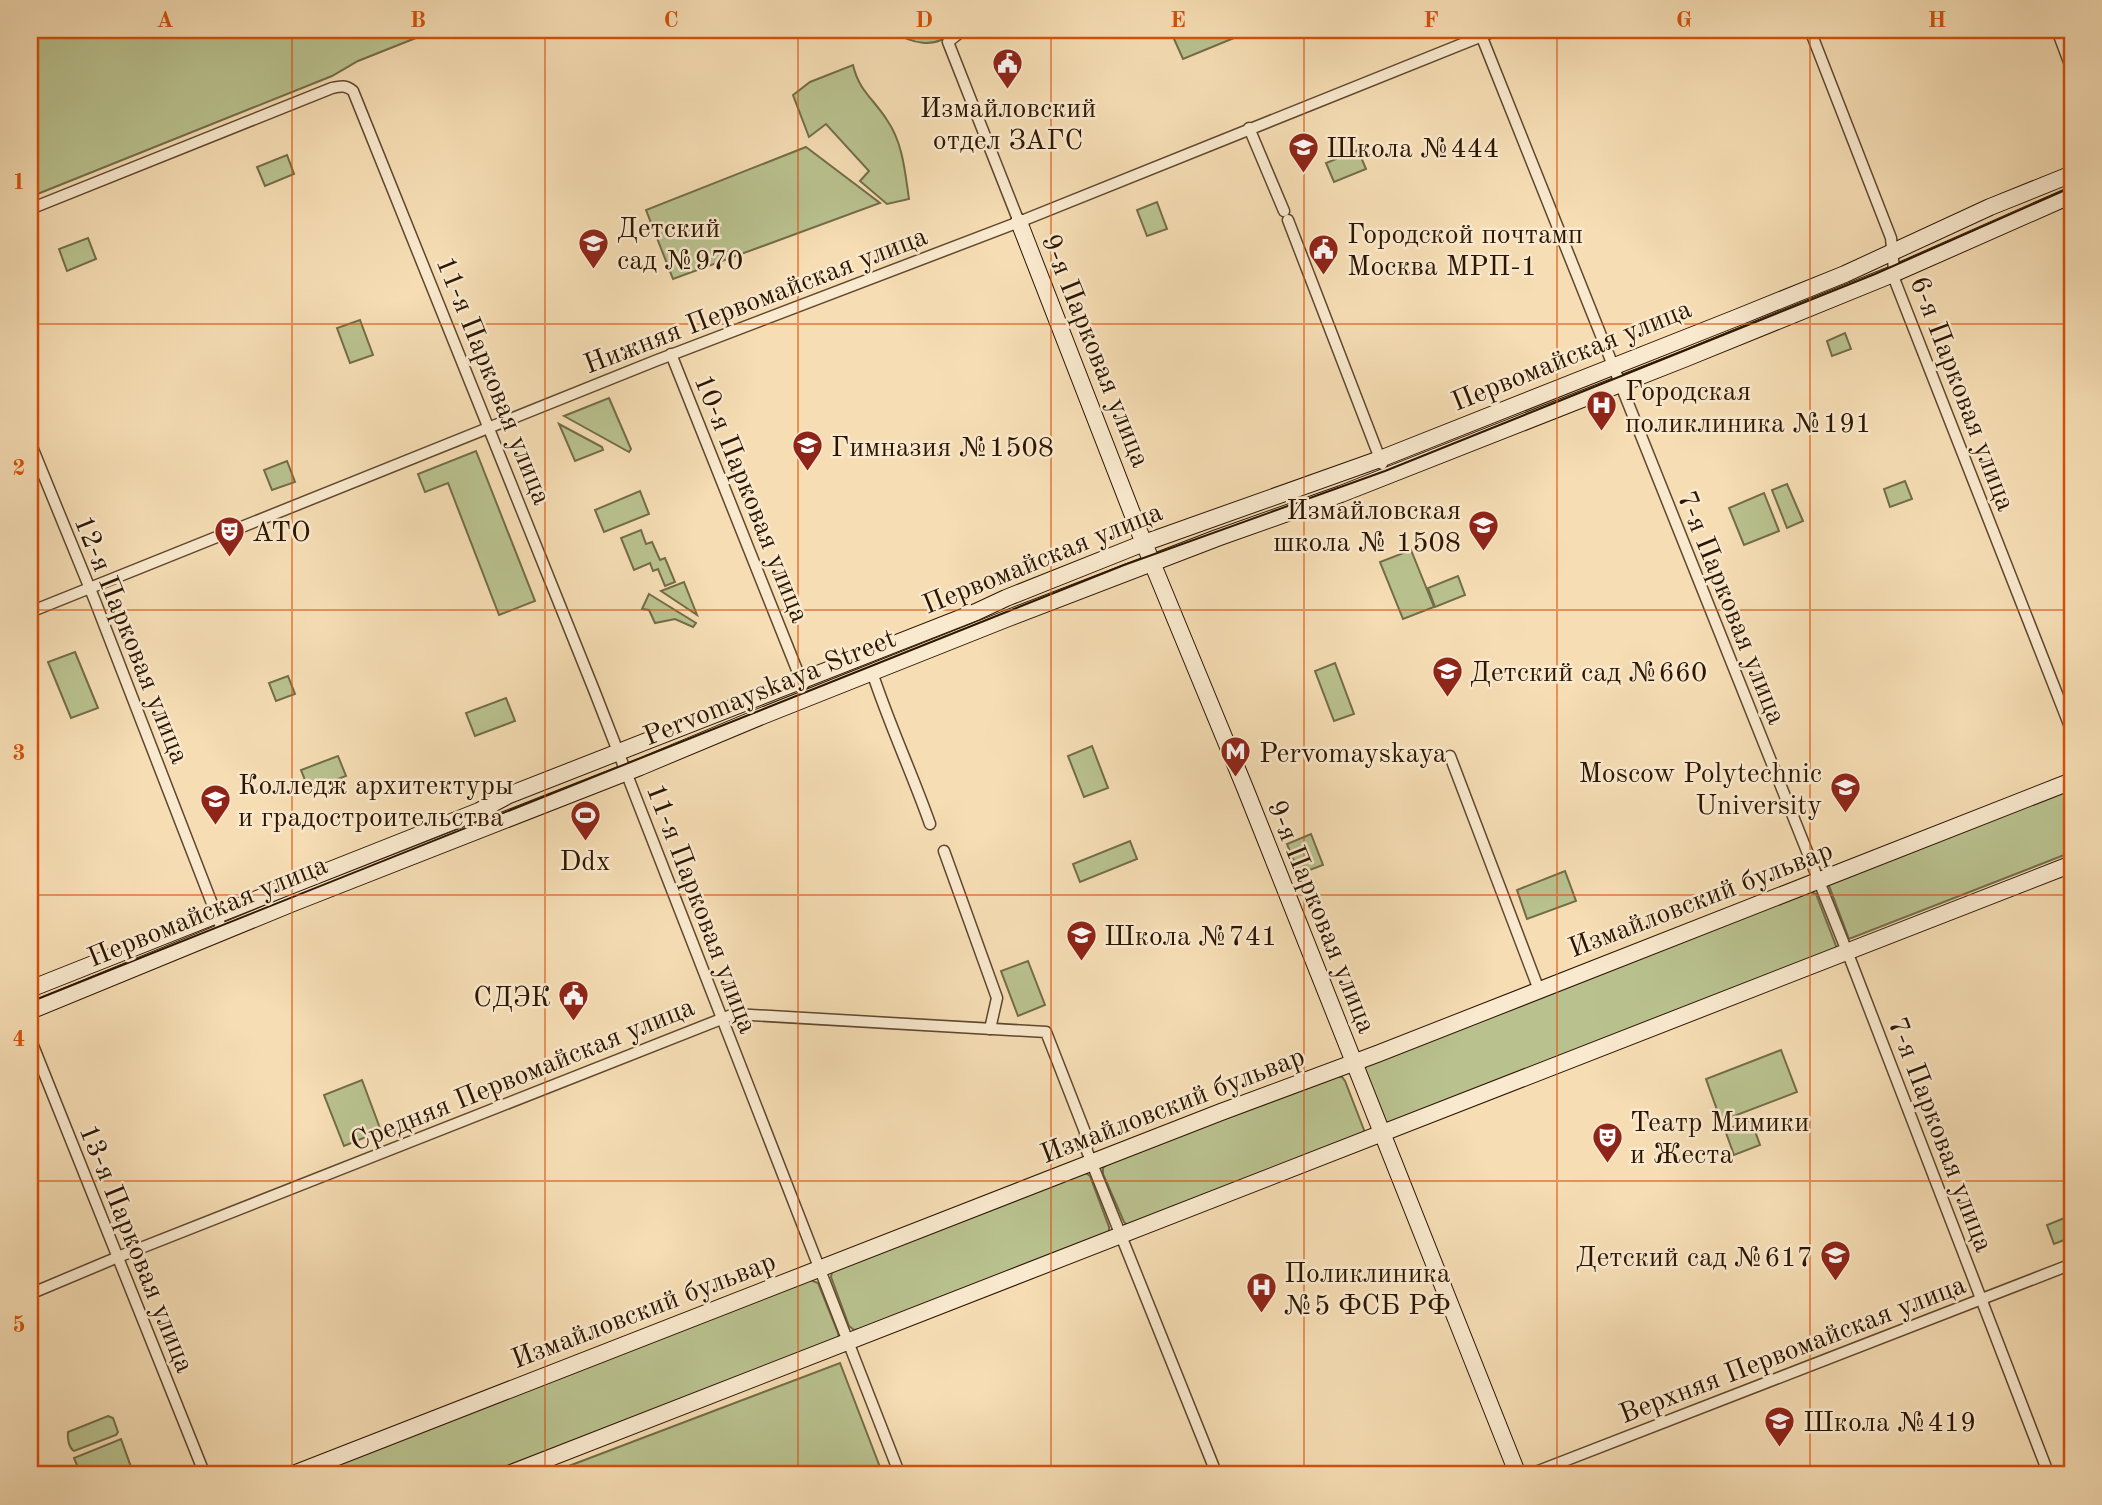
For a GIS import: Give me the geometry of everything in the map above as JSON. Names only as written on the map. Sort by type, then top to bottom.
[{"type":"main road","name":"Первомайская улица","points":[[30,989],[479,811],[509,795],[618,751],[802,681],[1144,543],[1380,459],[1795,294],[2072,173]]},
{"type":"main road","name":"Первомайская улица","points":[[1152,563],[1387,476],[1619,384],[1893,274],[2072,195]]},
{"type":"main road","name":"9-я Парковая улица","points":[[1019,222],[1144,543],[1518,1475]]},
{"type":"main road","name":"Pervomayskaya Street","points":[[626,772],[808,697],[1152,563]]},
{"type":"main road","name":"Первомайская улица","points":[[30,1011],[626,772]]},
{"type":"main road","name":"Измайловский бульвар","points":[[290,1475],[2072,781]]},
{"type":"main road","points":[[506,1475],[2072,864]]},
{"type":"street","name":"9-я Парковая улица","points":[[963,30],[948,42],[1019,222]]},
{"type":"street","name":"Нижняя Первомайская улица","points":[[30,612],[671,354],[1019,222],[1480,33],[1497,30]]},
{"type":"street","name":"6-я Парковая улица","points":[[1810,30],[1891,238],[1893,274],[2072,732]]},
{"type":"street","points":[[2057,30],[2072,70]]},
{"type":"street","name":"7-я Парковая улица","points":[[1480,33],[1847,952],[2049,1475]]},
{"type":"street","name":"11-я Парковая улица","points":[[30,209],[332,88],[349,87],[357,98],[618,751],[900,1475]]},
{"type":"street","points":[[1249,128],[1387,476]]},
{"type":"street","name":"10-я Парковая улица","points":[[671,354],[808,697]]},
{"type":"street","name":"12-я Парковая улица","points":[[30,442],[90,588],[223,932]]},
{"type":"street","points":[[872,672],[930,824]]},
{"type":"street","points":[[1450,756],[1539,990]]},
{"type":"street","points":[[944,851],[997,998],[990,1029]]},
{"type":"street","name":"Средняя Первомайская улица","points":[[30,1294],[734,1013],[1046,1032],[1085,1132],[1087,1150],[1121,1235]]},
{"type":"street","name":"13-я Парковая улица","points":[[30,1038],[205,1475]]},
{"type":"street","points":[[1121,1235],[1217,1475]]},
{"type":"street","name":"Верхняя Первомайская улица","points":[[1528,1475],[2072,1264]]},
{"type":"green space","points":[[30,30],[436,30],[358,61],[332,76],[30,197]]},
{"type":"green space","points":[[890,30],[954,30],[939,41],[923,43]]},
{"type":"green space","points":[[1170,30],[1251,30],[1251,31],[1183,59]]},
{"type":"green space","points":[[853,65],[863,88],[897,138],[909,199],[887,204],[860,181],[869,171],[826,124],[809,137],[793,95],[810,82]]},
{"type":"green space","points":[[806,147],[880,203],[673,279],[646,210]]},
{"type":"green space","points":[[1358,150],[1366,169],[1334,182],[1326,163]]},
{"type":"green space","points":[[287,155],[294,174],[265,186],[257,167]]},
{"type":"green space","points":[[1157,202],[1167,229],[1147,236],[1137,210]]},
{"type":"green space","points":[[88,238],[96,259],[67,271],[59,249]]},
{"type":"green space","points":[[360,320],[373,355],[350,363],[337,328]]},
{"type":"green space","points":[[1845,333],[1851,349],[1832,356],[1827,341]]},
{"type":"green space","points":[[609,398],[631,449],[629,452],[564,416]]},
{"type":"green space","points":[[559,424],[602,447],[603,450],[575,461]]},
{"type":"green space","points":[[476,451],[535,601],[499,615],[448,483],[425,492],[418,474]]},
{"type":"green space","points":[[287,461],[295,482],[272,490],[264,470]]},
{"type":"green space","points":[[1905,481],[1912,499],[1890,507],[1884,489]]},
{"type":"green space","points":[[1787,484],[1803,521],[1787,528],[1772,490]]},
{"type":"green space","points":[[640,491],[649,514],[604,532],[595,510]]},
{"type":"green space","points":[[1764,493],[1779,531],[1744,545],[1729,508]]},
{"type":"green space","points":[[641,530],[646,544],[652,542],[660,560],[665,558],[675,582],[665,586],[658,569],[653,571],[650,563],[634,570],[621,538]]},
{"type":"green space","points":[[1411,550],[1434,607],[1403,619],[1380,562]]},
{"type":"green space","points":[[1458,576],[1465,595],[1435,607],[1428,588]]},
{"type":"green space","points":[[684,582],[697,615],[661,591]]},
{"type":"green space","points":[[649,594],[696,623],[693,627],[675,619],[655,623],[649,610],[642,609]]},
{"type":"green space","points":[[75,652],[98,708],[71,718],[48,662]]},
{"type":"green space","points":[[1335,663],[1354,714],[1334,721],[1315,671]]},
{"type":"green space","points":[[288,676],[295,694],[276,701],[269,683]]},
{"type":"green space","points":[[506,698],[515,721],[475,736],[466,713]]},
{"type":"green space","points":[[1092,746],[1108,788],[1084,797],[1068,756]]},
{"type":"green space","points":[[338,756],[346,776],[309,790],[301,770]]},
{"type":"green space","points":[[2072,786],[2072,852],[1849,939],[1828,883]]},
{"type":"green space","points":[[1311,834],[1323,865],[1299,874],[1287,844]]},
{"type":"green space","points":[[1130,841],[1137,859],[1080,882],[1073,864]]},
{"type":"green space","points":[[1565,871],[1576,901],[1527,919],[1517,890]]},
{"type":"green space","points":[[1809,891],[1816,894],[1836,946],[1835,951],[1387,1126],[1364,1069],[1367,1065]]},
{"type":"green space","points":[[1028,961],[1045,1005],[1018,1016],[1001,971]]},
{"type":"green space","points":[[1781,1050],[1797,1092],[1721,1121],[1706,1079]]},
{"type":"green space","points":[[1335,1076],[1342,1077],[1345,1081],[1364,1130],[1363,1134],[1128,1226],[1124,1222],[1103,1174],[1103,1168],[1107,1164]]},
{"type":"green space","points":[[362,1080],[381,1131],[344,1146],[324,1095]]},
{"type":"green space","points":[[1751,1120],[1760,1145],[1734,1155],[1725,1130]]},
{"type":"green space","points":[[1084,1172],[1090,1176],[1109,1232],[860,1329],[854,1330],[849,1326],[831,1277],[832,1272]]},
{"type":"green space","points":[[2072,1215],[2072,1237],[2054,1244],[2047,1225]]},
{"type":"green space","points":[[808,1279],[818,1283],[838,1333],[839,1338],[834,1342],[491,1475],[306,1475]]},
{"type":"green space","points":[[840,1363],[883,1475],[545,1475]]},
{"type":"green space","points":[[108,1416],[113,1418],[118,1432],[116,1435],[72,1450],[68,1432]]},
{"type":"green space","points":[[121,1439],[131,1467],[109,1475],[81,1475],[74,1458]]},
{"type":"tram line","points":[[30,1002],[1124,565],[1385,471],[1875,274],[2072,187]]},
{"type":"place","name":"Измайловский отдел ЗАГС","points":[[1008,90]]},
{"type":"place","name":"Школа №444","points":[[1303,174]]},
{"type":"place","name":"Детский сад №970","points":[[594,270]]},
{"type":"place","name":"Городской почтамп Москва МРП-1","points":[[1324,276]]},
{"type":"place","name":"Городская поликлиника №191","points":[[1602,433]]},
{"type":"place","name":"Гимназия №1508","points":[[808,473]]},
{"type":"place","name":"Измайловская школа № 1508","points":[[1484,552]]},
{"type":"place","name":"АТО","points":[[229,558]]},
{"type":"place","name":"Детский сад №660","points":[[1447,698]]},
{"type":"place","name":"Pervomayskaya","points":[[1236,779]]},
{"type":"place","name":"Moscow Polytechnic University","points":[[1845,815]]},
{"type":"place","name":"Колледж архитектуры и градостроительства","points":[[215,827]]},
{"type":"place","name":"Ddx","points":[[585,843]]},
{"type":"place","name":"Школа №741","points":[[1081,962]]},
{"type":"place","name":"СДЭК","points":[[574,1023]]},
{"type":"place","name":"Театр Мимики и Жеста","points":[[1607,1164]]},
{"type":"place","name":"Детский сад №617","points":[[1836,1283]]},
{"type":"place","name":"Поликлиника №5 ФСБ РФ","points":[[1261,1315]]},
{"type":"place","name":"Школа №419","points":[[1780,1448]]}]
